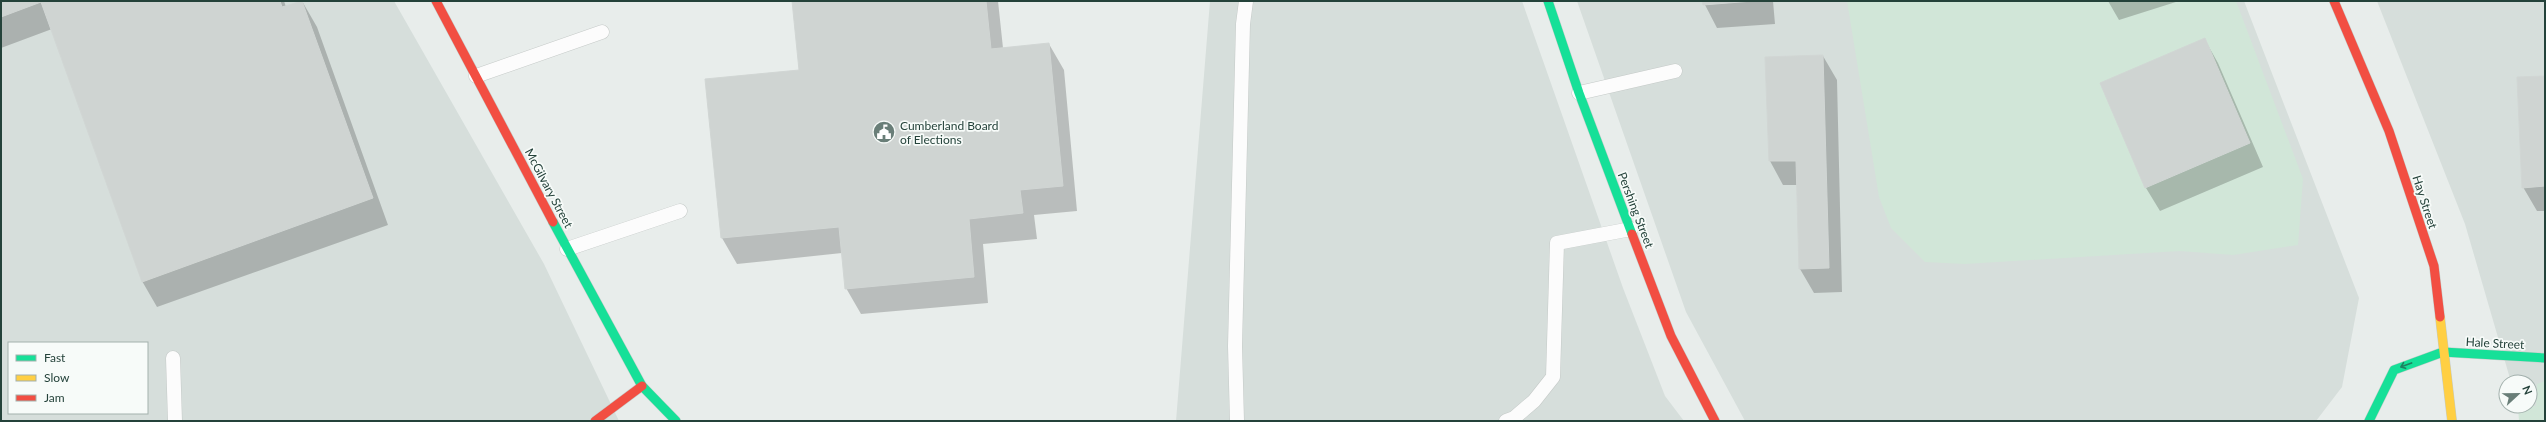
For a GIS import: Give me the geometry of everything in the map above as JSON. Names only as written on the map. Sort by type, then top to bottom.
[{"type":"street","name":"McGilvary Street","points":[[436,1],[642,386],[676,421]]},
{"type":"street","name":"Pershing Street","points":[[1548,1],[1579,93],[1671,336],[1715,421]]},
{"type":"street","name":"Hay Street","points":[[2334,1],[2389,131],[2434,266],[2452,421]]},
{"type":"street","name":"Hale Street","points":[[2443,352],[2545,358]]},
{"type":"street","points":[[2369,421],[2394,370],[2443,352]]},
{"type":"street","points":[[595,421],[642,386]]},
{"type":"lane","points":[[1237,421],[1235,346],[1243,24],[1246,1]]},
{"type":"lane","points":[[476,76],[602,32]]},
{"type":"lane","points":[[1579,93],[1675,71]]},
{"type":"lane","points":[[568,249],[680,211]]},
{"type":"lane","points":[[1506,421],[1514,418],[1534,401],[1553,377],[1558,243],[1631,229]]},
{"type":"lane","points":[[173,358],[175,421]]},
{"type":"shaded area","points":[[1,1],[394,1],[544,264],[619,421],[1,421]]},
{"type":"shaded area","points":[[1210,1],[1522,1],[1623,288],[1665,396],[1684,421],[1176,421]]},
{"type":"shaded area","points":[[1577,1],[2244,1],[2359,298],[2342,387],[2316,421],[1745,421],[1686,312]]},
{"type":"shaded area","points":[[2377,1],[2545,1],[2545,407],[2538,407],[2538,374],[2509,374],[2465,224]]},
{"type":"green space","points":[[1847,1],[2236,1],[2303,179],[2298,245],[2233,255],[2180,251],[1965,264],[1925,262],[1891,228],[1879,197]]},
{"type":"green space","points":[[2545,381],[2545,421],[2519,421],[2519,414],[2538,414],[2538,384]]},
{"type":"building","points":[[1,1],[280,1],[282,7],[302,1],[373,198],[142,282],[41,2],[1,17]]},
{"type":"building","name":"Cumberland Board of Elections","points":[[792,1],[986,1],[991,49],[1049,43],[1063,186],[1020,190],[1023,213],[969,219],[974,277],[845,289],[839,227],[721,238],[705,79],[799,70]]},
{"type":"building","points":[[1702,1],[1753,1],[1703,5]]},
{"type":"building","points":[[2205,38],[2250,143],[2145,188],[2100,83]]},
{"type":"building","points":[[1823,55],[1829,268],[1799,269],[1796,161],[1769,161],[1765,57]]},
{"type":"building","points":[[2545,76],[2545,186],[2522,188],[2517,77]]},
{"type":"traffic: fast","points":[[1548,1],[1579,93],[1632,234]]},
{"type":"traffic: fast","points":[[553,222],[642,386],[676,421]]},
{"type":"traffic: fast","points":[[2369,421],[2394,370],[2443,352],[2545,358]]},
{"type":"traffic: slow","points":[[2440,317],[2452,421]]},
{"type":"traffic: jam","points":[[436,1],[553,222]]},
{"type":"traffic: jam","points":[[2334,1],[2389,131],[2434,266],[2440,317]]},
{"type":"traffic: jam","points":[[1632,234],[1671,336],[1715,421]]},
{"type":"traffic: jam","points":[[595,421],[642,386]]},
{"type":"place","name":"Cumberland Board of Elections","points":[[884,132]]}]
